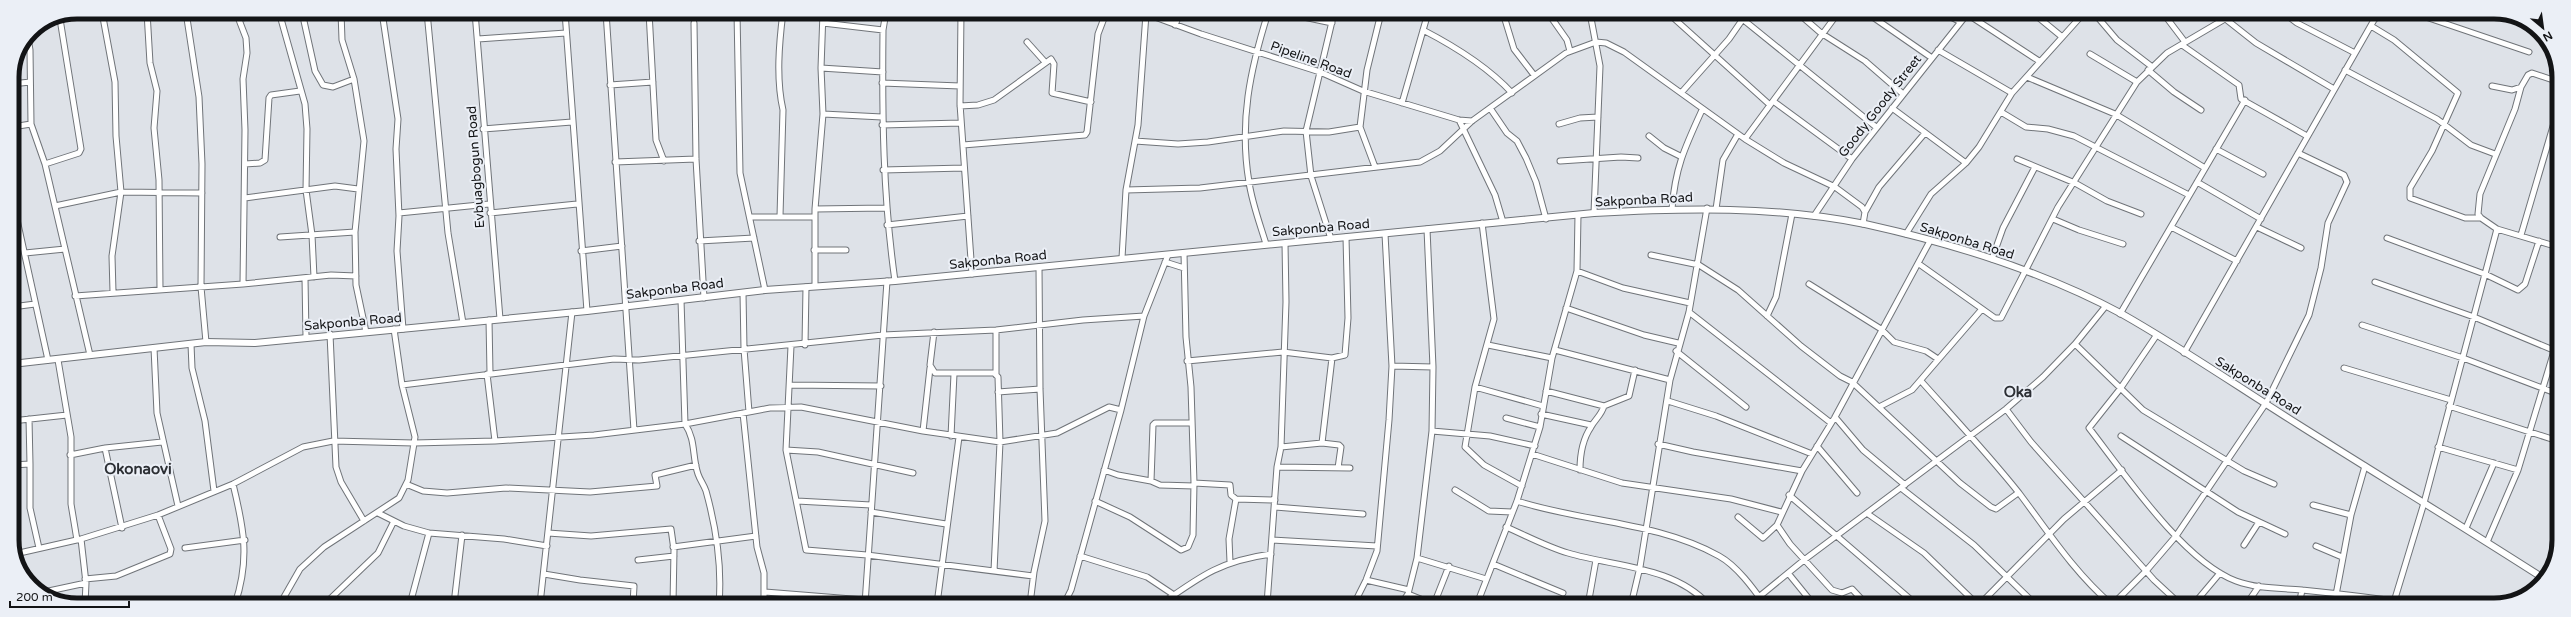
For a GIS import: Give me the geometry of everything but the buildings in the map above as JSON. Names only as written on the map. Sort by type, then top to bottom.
[{"type":"main road","name":"Sakponba Road","points":[[19,363],[206,342],[255,343],[330,334],[394,330],[586,311],[704,298],[743,292],[972,274],[1266,244],[1385,234],[1482,223],[1546,219],[1594,213],[1707,208],[1792,214],[1863,224],[1906,234],[1992,259],[2026,272],[2120,314],[2266,403],[2540,576]]},
{"type":"street","points":[[103,19],[115,82],[116,136],[121,192],[112,256],[113,292]]},
{"type":"street","points":[[148,19],[150,63],[157,91],[154,128],[159,194],[160,289]]},
{"type":"street","points":[[187,19],[199,97],[202,193],[201,287],[206,342]]},
{"type":"street","points":[[240,19],[246,38],[247,53],[243,79],[245,164],[243,284]]},
{"type":"street","points":[[281,19],[300,91],[305,104],[307,129],[306,190],[312,235],[314,277]]},
{"type":"street","points":[[304,19],[315,71],[323,85],[333,87],[354,79]]},
{"type":"street","points":[[341,19],[342,40],[354,79],[364,140],[358,189],[355,232],[356,276],[366,332]]},
{"type":"street","points":[[383,19],[398,119],[396,176],[399,213],[397,251],[403,329]]},
{"type":"street","points":[[428,19],[448,233],[463,323]]},
{"type":"street","name":"Evbuagbogun Road","points":[[476,19],[489,204],[500,319]]},
{"type":"street","points":[[565,19],[577,204],[586,311]]},
{"type":"street","points":[[606,19],[615,162],[622,246],[628,360],[634,430]]},
{"type":"street","points":[[649,19],[656,140],[664,161]]},
{"type":"street","points":[[737,19],[740,173],[765,290]]},
{"type":"street","points":[[780,216],[783,110],[780,95],[780,58],[783,19]]},
{"type":"street","points":[[815,286],[814,217],[823,114],[821,68],[823,19]]},
{"type":"street","points":[[885,19],[883,30],[882,125],[885,208],[895,281]]},
{"type":"street","points":[[961,19],[960,106],[972,274]]},
{"type":"street","points":[[963,145],[1085,135],[1087,132],[1098,34],[1103,19]]},
{"type":"street","points":[[1122,258],[1126,190],[1138,125],[1145,19]]},
{"type":"street","name":"Pipeline Road","points":[[1160,19],[1320,72],[1363,91],[1458,120],[1472,122]]},
{"type":"street","points":[[1175,25],[1178,19]]},
{"type":"street","points":[[1266,19],[1249,76],[1245,139],[1249,182],[1266,244]]},
{"type":"street","points":[[1313,19],[1332,23]]},
{"type":"street","points":[[1331,239],[1311,176],[1306,132],[1333,19]]},
{"type":"street","points":[[1375,167],[1360,127],[1363,91],[1371,47],[1379,19]]},
{"type":"street","points":[[1402,103],[1426,19]]},
{"type":"street","points":[[1505,19],[1514,49],[1534,76]]},
{"type":"street","points":[[1552,19],[1567,40],[1570,51]]},
{"type":"street","points":[[1591,19],[1600,66],[1598,146],[1596,158],[1594,213]]},
{"type":"street","points":[[1675,19],[1772,103],[1852,159]]},
{"type":"street","points":[[1805,19],[1821,33],[1865,61],[1903,94]]},
{"type":"street","points":[[1745,139],[1821,33],[1833,19]]},
{"type":"street","points":[[1876,19],[1932,58]]},
{"type":"street","points":[[1955,19],[1961,22]]},
{"type":"street","name":"Goody Goody Street","points":[[1814,216],[1835,187],[1852,159],[1876,127],[1964,19]]},
{"type":"street","points":[[1975,19],[2038,61]]},
{"type":"street","points":[[2040,19],[2061,36]]},
{"type":"street","points":[[1906,234],[1931,194],[1966,163],[1979,147],[2012,93],[2027,77],[2038,61],[2078,19]]},
{"type":"street","points":[[2099,19],[2117,40],[2150,68],[2174,92],[2201,110]]},
{"type":"street","points":[[2167,19],[2183,44],[2239,85],[2240,98],[2246,100],[2307,136]]},
{"type":"street","points":[[1919,264],[1995,318],[2001,318],[2053,219],[2115,114],[2137,82],[2167,53],[2223,19],[2256,43],[2334,89]]},
{"type":"street","points":[[2292,19],[2354,54]]},
{"type":"street","points":[[2184,353],[2375,19]]},
{"type":"street","points":[[2432,19],[2529,52]]},
{"type":"street","points":[[1681,93],[1716,55],[1744,20],[1876,127]]},
{"type":"street","points":[[45,164],[79,153],[81,149],[60,22]]},
{"type":"street","points":[[694,23],[696,159],[699,241],[704,298]]},
{"type":"street","points":[[823,23],[883,30]]},
{"type":"street","points":[[2371,26],[2394,40],[2457,91],[2457,98],[2445,125],[2432,151],[2413,182],[2410,198],[2465,218],[2481,218]]},
{"type":"street","points":[[1423,30],[1447,43],[1498,78],[1512,93]]},
{"type":"street","points":[[478,40],[566,34]]},
{"type":"street","points":[[1027,42],[1045,62]]},
{"type":"street","points":[[1126,190],[1200,188],[1420,162],[1440,151],[1490,108],[1570,51],[1596,42],[1606,43],[1624,52],[1702,110],[1745,139],[1784,163],[1835,187],[1865,212]]},
{"type":"street","points":[[29,45],[31,124],[45,164],[90,355]]},
{"type":"street","points":[[1938,50],[2012,93]]},
{"type":"street","points":[[2090,54],[2137,82]]},
{"type":"street","points":[[960,106],[978,105],[994,100],[1045,62],[1054,60],[1052,93],[1090,102]]},
{"type":"street","points":[[821,68],[883,72]]},
{"type":"street","points":[[2345,70],[2382,87],[2445,125],[2471,145],[2495,154]]},
{"type":"street","points":[[2552,80],[2532,73],[2528,75],[2521,87],[2515,109],[2495,154],[2480,194],[2477,210],[2481,218],[2497,229],[2552,244]]},
{"type":"street","points":[[2027,77],[2115,114],[2205,168]]},
{"type":"street","points":[[19,83],[30,82]]},
{"type":"street","points":[[610,85],[653,82]]},
{"type":"street","points":[[882,83],[960,86]]},
{"type":"street","points":[[2492,86],[2512,90],[2521,87]]},
{"type":"street","points":[[245,164],[260,163],[265,160],[268,98],[271,95],[300,91]]},
{"type":"street","points":[[2120,314],[2246,100]]},
{"type":"street","points":[[1490,108],[1507,133],[1517,141],[1526,158],[1536,182],[1546,219]]},
{"type":"street","points":[[1892,108],[1966,163]]},
{"type":"street","points":[[1672,209],[1674,185],[1680,156],[1702,110]]},
{"type":"street","points":[[2001,112],[2026,127],[2048,129],[2068,134],[2189,195]]},
{"type":"street","points":[[823,114],[882,117]]},
{"type":"street","points":[[1559,124],[1580,118],[1598,117]]},
{"type":"street","points":[[1458,120],[1464,130],[1478,164],[1495,195],[1503,222]]},
{"type":"street","points":[[483,129],[572,122]]},
{"type":"street","points":[[882,125],[961,123]]},
{"type":"street","points":[[19,126],[31,124]]},
{"type":"street","points":[[1134,141],[1178,144],[1245,139],[1284,131],[1328,132],[1360,127]]},
{"type":"street","points":[[2522,235],[2552,130]]},
{"type":"street","points":[[1863,224],[1865,212],[1879,187],[1925,133]]},
{"type":"street","points":[[1716,209],[1723,160],[1738,134]]},
{"type":"street","points":[[1649,136],[1664,148],[1680,156]]},
{"type":"street","points":[[2216,149],[2263,174]]},
{"type":"street","points":[[2119,598],[2146,571],[2176,536],[2207,492],[2227,458],[2266,403],[2309,315],[2321,268],[2328,223],[2346,182],[2344,175],[2298,152]]},
{"type":"street","points":[[1560,161],[1596,158],[1638,158]]},
{"type":"street","points":[[615,162],[696,159]]},
{"type":"street","points":[[2017,159],[2074,183],[2107,201],[2141,214]]},
{"type":"street","points":[[1992,259],[2003,228],[2035,167]]},
{"type":"street","points":[[884,170],[964,168]]},
{"type":"street","points":[[2197,182],[2261,219]]},
{"type":"street","points":[[245,198],[335,186],[358,189]]},
{"type":"street","points":[[55,206],[121,192],[159,194],[202,193]]},
{"type":"street","points":[[399,213],[446,207],[489,204]]},
{"type":"street","points":[[490,213],[577,204]]},
{"type":"street","points":[[815,210],[885,208]]},
{"type":"street","points":[[1632,598],[1640,568],[1654,488],[1658,444],[1668,401],[1670,380],[1678,343],[1689,312],[1699,265],[1707,208]]},
{"type":"street","points":[[1767,316],[1776,297],[1792,214]]},
{"type":"street","points":[[1479,598],[1517,501],[1540,428],[1541,414],[1552,358],[1577,271],[1578,215]]},
{"type":"street","points":[[887,225],[968,216]]},
{"type":"street","points":[[750,217],[814,217]]},
{"type":"street","points":[[2053,219],[2079,230],[2123,244]]},
{"type":"street","points":[[1482,223],[1487,274],[1493,299],[1494,319],[1488,345],[1475,387],[1465,447],[1467,452],[1489,469],[1522,486]]},
{"type":"street","points":[[19,227],[48,360]]},
{"type":"street","points":[[2171,227],[2237,261]]},
{"type":"street","points":[[2257,227],[2301,248]]},
{"type":"street","points":[[1404,598],[1408,592],[1417,558],[1432,430],[1433,367],[1427,229]]},
{"type":"street","points":[[2395,598],[2424,503],[2450,403],[2487,275],[2497,229]]},
{"type":"street","points":[[280,237],[355,232]]},
{"type":"street","points":[[1357,598],[1366,580],[1377,546],[1389,420],[1392,366],[1385,234]]},
{"type":"street","points":[[1187,361],[1283,352],[1332,358],[1342,357],[1347,351],[1346,237]]},
{"type":"street","points":[[699,241],[754,238]]},
{"type":"street","points":[[2387,238],[2487,275],[2518,290],[2522,288],[2539,241]]},
{"type":"street","points":[[1738,517],[1763,538],[1776,525],[1789,495],[1802,471],[1835,417],[1852,382],[1919,264],[1930,241]]},
{"type":"street","points":[[1267,598],[1272,554],[1277,467],[1281,447],[1283,352],[1286,302],[1285,243]]},
{"type":"street","points":[[581,251],[622,246]]},
{"type":"street","points":[[25,253],[65,249]]},
{"type":"street","points":[[814,250],[846,250]]},
{"type":"street","points":[[1095,501],[1130,517],[1181,550],[1188,547],[1193,535],[1194,485],[1191,386],[1187,361],[1184,253]]},
{"type":"street","points":[[1066,598],[1080,556],[1121,410],[1144,316],[1168,255]]},
{"type":"street","points":[[1651,255],[1699,265],[1738,290],[1800,346],[1840,376],[1852,382],[1960,483],[1996,509],[2018,493]]},
{"type":"street","points":[[1165,262],[1184,268]]},
{"type":"street","points":[[1031,598],[1033,576],[1045,521],[1040,389],[1039,267]]},
{"type":"street","points":[[1577,271],[1623,288],[1690,303]]},
{"type":"street","points":[[75,296],[113,292],[243,284],[314,277],[356,276]]},
{"type":"street","points":[[305,278],[306,337]]},
{"type":"street","points":[[865,598],[870,512],[879,422],[887,281]]},
{"type":"street","points":[[2375,282],[2474,317],[2552,350]]},
{"type":"street","points":[[1809,284],[1881,329],[1894,342],[1926,351],[1938,359]]},
{"type":"street","points":[[805,345],[806,287]]},
{"type":"street","points":[[743,292],[746,413],[756,536],[765,592],[764,598]]},
{"type":"street","points":[[681,300],[686,424],[692,434],[696,465],[712,513],[721,582],[720,598]]},
{"type":"street","points":[[19,306],[35,304]]},
{"type":"street","points":[[1517,501],[1569,516],[1646,528],[1720,556],[1734,568],[1759,597],[1804,560],[1868,514],[2006,409],[2043,377],[2076,344],[2105,307]]},
{"type":"street","points":[[1566,308],[1644,335],[1678,343]]},
{"type":"street","points":[[1879,407],[1907,394],[1921,381],[1938,359],[1982,309]]},
{"type":"street","points":[[541,598],[572,312]]},
{"type":"street","points":[[1689,312],[1831,423]]},
{"type":"street","points":[[402,385],[565,366],[614,358],[639,360],[682,354],[805,345],[883,335],[996,330],[1083,320],[1144,316]]},
{"type":"street","points":[[488,320],[488,374],[495,441]]},
{"type":"street","points":[[2362,325],[2463,358],[2552,392]]},
{"type":"street","points":[[283,598],[300,569],[324,547],[399,498],[406,484],[415,437],[402,385],[394,330]]},
{"type":"street","points":[[994,571],[1000,442],[996,375],[996,330]]},
{"type":"street","points":[[923,431],[934,332]]},
{"type":"street","points":[[330,334],[333,441],[336,467],[341,482],[364,521]]},
{"type":"street","points":[[2156,336],[2120,389],[2089,428],[2150,508],[2176,536],[2220,573],[2237,582],[2362,598]]},
{"type":"street","points":[[191,344],[192,368],[205,421],[214,491]]},
{"type":"street","points":[[2076,344],[2143,410],[2227,458],[2244,470],[2274,484]]},
{"type":"street","points":[[1488,345],[1552,358]]},
{"type":"street","points":[[791,346],[786,450],[806,550],[867,555],[1033,576]]},
{"type":"street","points":[[154,348],[157,413],[162,442],[178,506]]},
{"type":"street","points":[[1555,350],[1670,380]]},
{"type":"street","points":[[1676,351],[1746,407]]},
{"type":"street","points":[[1322,443],[1332,358]]},
{"type":"street","points":[[58,360],[71,437],[71,504],[79,540],[85,581],[85,598]]},
{"type":"street","points":[[2487,542],[2518,470],[2542,389],[2552,363]]},
{"type":"street","points":[[1392,366],[1433,367]]},
{"type":"street","points":[[930,368],[940,374],[996,375]]},
{"type":"street","points":[[2344,368],[2552,439]]},
{"type":"street","points":[[1546,392],[1604,406],[1629,396],[1635,370]]},
{"type":"street","points":[[951,436],[954,374]]},
{"type":"street","points":[[1921,381],[1970,435],[2018,493],[2071,565],[2105,598]]},
{"type":"street","points":[[790,385],[881,386]]},
{"type":"street","points":[[1475,387],[1543,406]]},
{"type":"street","points":[[998,392],[1040,389]]},
{"type":"street","points":[[1668,401],[1716,416],[1812,454]]},
{"type":"street","points":[[1580,470],[1581,451],[1591,425],[1596,422],[1604,406]]},
{"type":"street","points":[[21,553],[79,540],[122,528],[234,484],[303,447],[333,441],[414,443],[495,441],[558,437],[686,424],[746,413],[789,407],[801,407],[951,436],[1000,442],[1057,434],[1084,418],[1109,407],[1121,410]]},
{"type":"street","points":[[2006,409],[2031,442],[2146,571],[2175,598]]},
{"type":"street","points":[[1541,414],[1591,425]]},
{"type":"street","points":[[19,420],[67,415]]},
{"type":"street","points":[[1835,417],[1863,450],[1903,486],[1974,545],[2007,575],[2029,598]]},
{"type":"street","points":[[1506,418],[1540,428]]},
{"type":"street","points":[[28,419],[30,508],[39,548]]},
{"type":"street","points":[[1151,481],[1155,423],[1191,424]]},
{"type":"street","points":[[1432,430],[1468,433],[1534,446]]},
{"type":"street","points":[[2121,436],[2238,512],[2285,534]]},
{"type":"street","points":[[938,598],[944,564],[946,524],[959,437]]},
{"type":"street","points":[[70,455],[105,448],[162,442]]},
{"type":"street","points":[[1281,447],[1322,443],[1340,446],[1338,468]]},
{"type":"street","points":[[1658,444],[1693,452],[1802,471]]},
{"type":"street","points":[[1818,446],[1857,493]]},
{"type":"street","points":[[2438,447],[2518,470]]},
{"type":"street","points":[[105,448],[122,528]]},
{"type":"street","points":[[786,450],[818,452],[875,466],[913,473]]},
{"type":"street","points":[[1532,454],[1622,483],[1731,499],[1781,512]]},
{"type":"street","points":[[2466,528],[2494,463]]},
{"type":"street","points":[[19,464],[30,464]]},
{"type":"street","points":[[406,484],[423,491],[447,493],[506,488],[590,492],[657,486],[656,476],[696,465]]},
{"type":"street","points":[[2336,595],[2342,556],[2351,515],[2365,466]]},
{"type":"street","points":[[1277,467],[1350,468]]},
{"type":"street","points":[[1104,470],[1118,475],[1151,481],[1160,486],[1230,485],[1232,495],[1236,500],[1230,539],[1230,562]]},
{"type":"street","points":[[1985,598],[2048,534],[2084,501],[2122,470]]},
{"type":"street","points":[[234,484],[245,540],[243,581],[237,598]]},
{"type":"street","points":[[1455,490],[1488,511],[1512,512]]},
{"type":"street","points":[[1789,495],[1837,536],[1855,554],[1886,576],[1910,598]]},
{"type":"street","points":[[1236,500],[1275,500]]},
{"type":"street","points":[[797,501],[871,506]]},
{"type":"street","points":[[2313,504],[2351,515]]},
{"type":"street","points":[[1275,507],[1363,514]]},
{"type":"street","points":[[870,512],[946,524]]},
{"type":"street","points":[[378,513],[394,521],[429,533],[462,535],[547,546]]},
{"type":"street","points":[[1868,514],[1924,553],[1971,598]]},
{"type":"street","points":[[49,591],[85,581],[116,576],[170,554],[171,549],[158,515]]},
{"type":"street","points":[[330,598],[378,553],[394,521]]},
{"type":"street","points":[[2244,544],[2259,522]]},
{"type":"street","points":[[1776,525],[1804,560],[1832,590],[1842,593],[1852,589],[1860,598]]},
{"type":"street","points":[[1506,527],[1554,549],[1596,560],[1640,568],[1685,586],[1704,598]]},
{"type":"street","points":[[548,533],[591,536],[671,529],[674,547],[673,598]]},
{"type":"street","points":[[412,598],[429,533]]},
{"type":"street","points":[[455,598],[462,535]]},
{"type":"street","points":[[674,547],[716,539],[756,536]]},
{"type":"street","points":[[185,548],[245,540]]},
{"type":"street","points":[[1272,540],[1377,546]]},
{"type":"street","points":[[2316,546],[2342,556]]},
{"type":"street","points":[[1170,598],[1209,572],[1230,562],[1272,554]]},
{"type":"street","points":[[638,560],[674,556]]},
{"type":"street","points":[[1080,556],[1147,577],[1174,595]]},
{"type":"street","points":[[1417,558],[1449,566],[1486,579]]},
{"type":"street","points":[[1589,598],[1596,560]]},
{"type":"street","points":[[1493,564],[1563,593]]},
{"type":"street","points":[[1436,598],[1449,566]]},
{"type":"street","points":[[1788,573],[1808,598]]},
{"type":"street","points":[[2199,598],[2220,573]]},
{"type":"street","points":[[544,574],[634,586],[633,598]]},
{"type":"street","points":[[1366,580],[1408,592],[1420,598]]},
{"type":"street","points":[[2251,598],[2259,586]]},
{"type":"street","points":[[2300,598],[2302,590]]},
{"type":"street","points":[[765,592],[825,598]]},
{"type":"district","name":"Oka","points":[[2018,392]]},
{"type":"district","name":"Okonaovi","points":[[138,469]]}]
